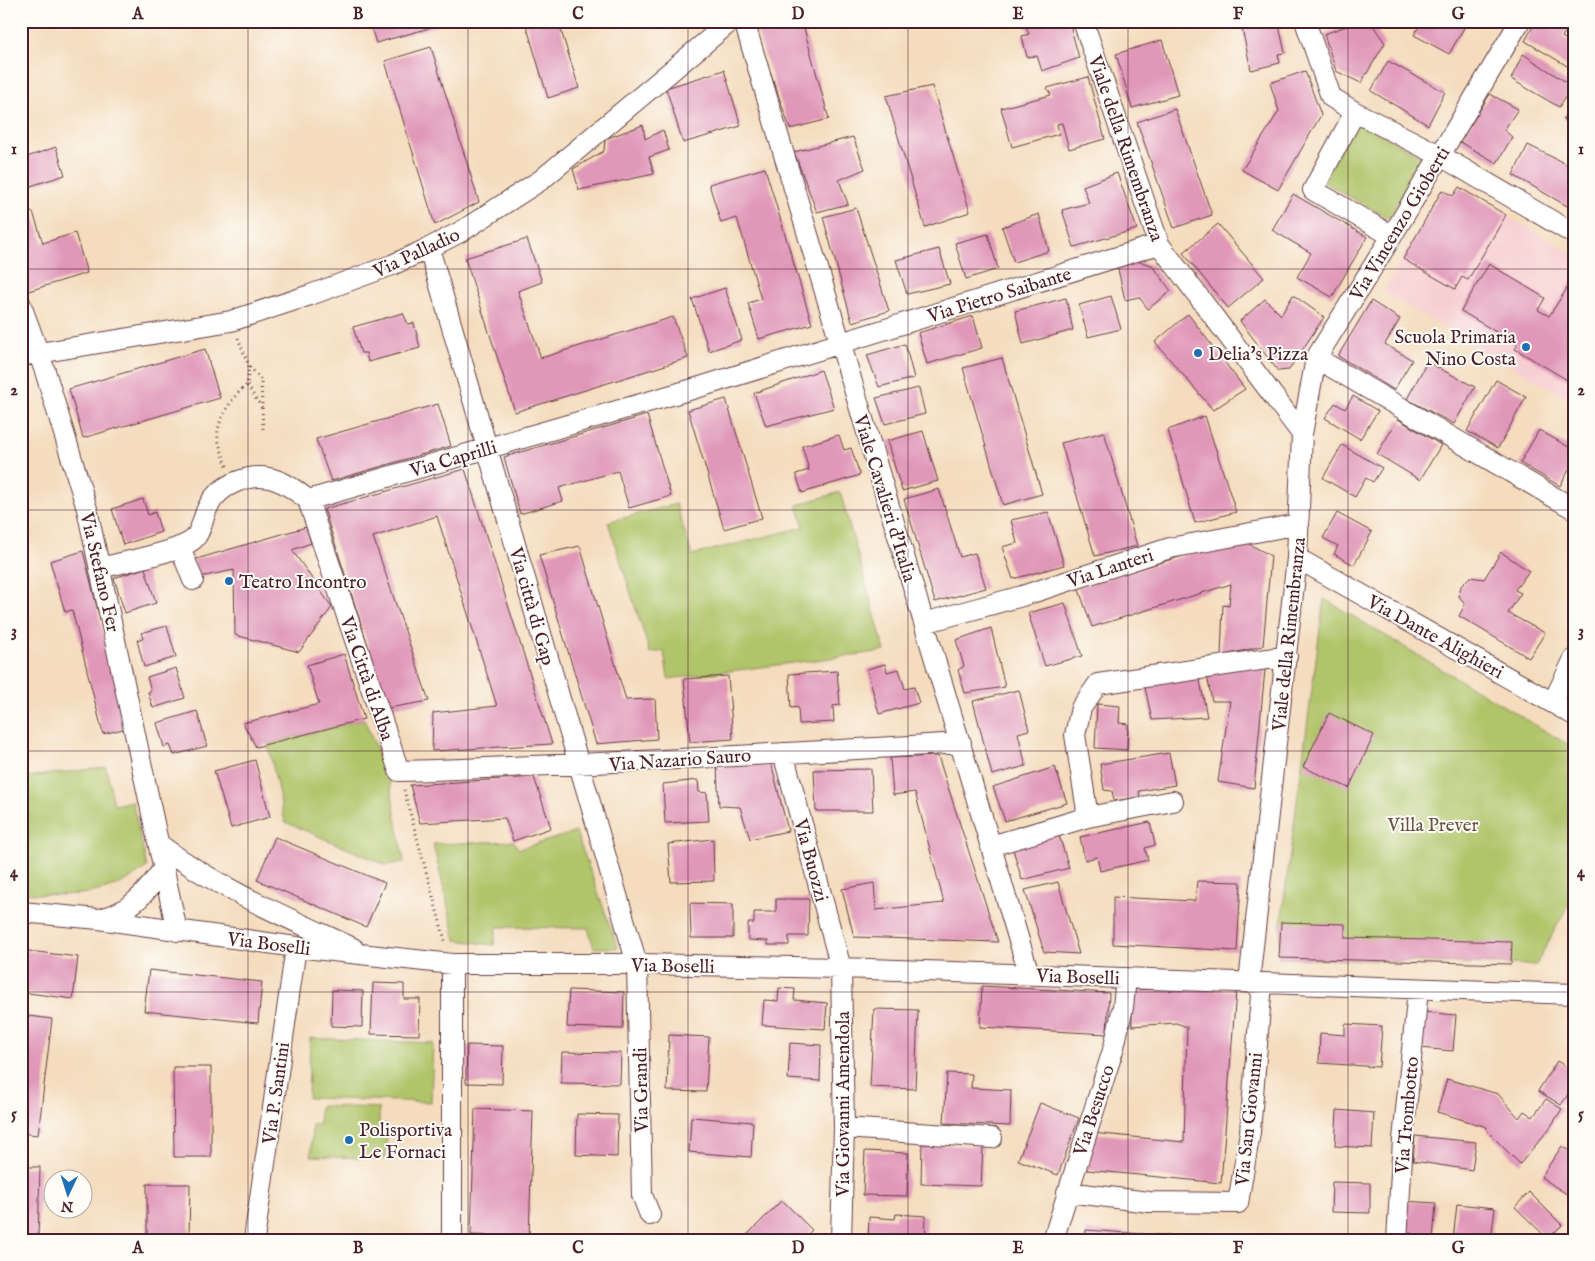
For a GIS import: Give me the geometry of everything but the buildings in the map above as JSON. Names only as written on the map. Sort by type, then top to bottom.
[{"type":"street","name":"Via Palladio","points":[[30,355],[231,321],[328,289],[392,265],[429,248],[462,231],[541,180],[731,21]]},
{"type":"street","name":"Viale Cavalieri d'Italia","points":[[744,21],[1029,974]]},
{"type":"street","name":"Viale della Rimembranza","points":[[1083,21],[1159,244],[1302,434],[1297,558],[1256,983]]},
{"type":"street","points":[[1305,21],[1330,98],[1441,156],[1574,234]]},
{"type":"street","name":"Via Vincenzo Gioberti","points":[[1302,434],[1316,358],[1441,156],[1520,21]]},
{"type":"street","points":[[1355,112],[1313,190],[1392,236]]},
{"type":"street","name":"Via Pietro Saibante","points":[[840,344],[1159,244]]},
{"type":"street","name":"Via città di Gap","points":[[429,248],[637,964]]},
{"type":"street","name":"Via Stefano Fer","points":[[21,305],[30,355],[100,568],[165,866],[177,931]]},
{"type":"street","name":"Via Caprilli","points":[[308,500],[840,344]]},
{"type":"street","points":[[1316,358],[1574,509]]},
{"type":"street","points":[[100,568],[180,547],[195,538],[208,506],[220,491],[235,482],[257,477],[266,472],[293,488],[308,500]]},
{"type":"street","name":"Via Città di Alba","points":[[308,500],[399,771]]},
{"type":"street","name":"Via Lanteri","points":[[924,623],[1022,596],[1170,548],[1298,524]]},
{"type":"street","points":[[180,547],[193,580]]},
{"type":"street","name":"Via Dante Alighieri","points":[[1297,558],[1574,715]]},
{"type":"street","points":[[1088,817],[1076,735],[1081,708],[1098,684],[1287,656]]},
{"type":"street","points":[[1553,702],[1574,659]]},
{"type":"street","name":"Via Nazario Sauro","points":[[399,771],[580,766],[721,755],[961,743]]},
{"type":"street","name":"Via Buozzi","points":[[783,753],[841,968]]},
{"type":"street","points":[[991,846],[1088,817],[1173,802]]},
{"type":"street","points":[[160,845],[192,868],[228,890],[368,955]]},
{"type":"street","points":[[99,919],[117,914],[130,907],[146,891],[165,866]]},
{"type":"street","name":"Via Boselli","points":[[21,912],[99,919],[296,947],[452,964],[637,964],[841,968],[1256,983]]},
{"type":"street","name":"Via P. Santini","points":[[254,1240],[296,947]]},
{"type":"street","points":[[452,964],[452,1240]]},
{"type":"street","name":"Via Grandi","points":[[637,964],[642,1195],[650,1215]]},
{"type":"street","name":"Via Giovanni Amendola","points":[[841,968],[844,1128],[841,1240]]},
{"type":"street","name":"Via Besucco","points":[[1053,1240],[1114,1047],[1126,978]]},
{"type":"street","points":[[1256,983],[1574,994]]},
{"type":"street","name":"Via San Giovanni","points":[[1067,1192],[1149,1202],[1238,1203],[1250,1132],[1256,983]]},
{"type":"street","name":"Via Trombotto","points":[[1397,1240],[1403,1140],[1418,990]]},
{"type":"street","points":[[844,1128],[992,1138]]},
{"type":"path","points":[[231,321],[249,366],[261,380],[264,429]]},
{"type":"path","points":[[249,366],[246,385],[262,408]]},
{"type":"path","points":[[228,469],[218,439],[218,430],[239,390],[246,385]]},
{"type":"path","points":[[399,771],[452,964]]},
{"type":"shaded area","name":"Scuola Primaria Nino Costa","points":[[1506,215],[1574,254],[1574,402],[1383,292],[1403,259],[1455,289],[1462,277],[1468,280]]},
{"type":"green space","points":[[1356,121],[1423,157],[1389,218],[1323,182]]},
{"type":"green space","points":[[840,492],[885,651],[668,679],[664,651],[650,653],[608,522],[676,504],[692,555],[804,527],[797,505]]},
{"type":"green space","name":"Villa Prever","points":[[1324,599],[1574,748],[1574,894],[1536,965],[1279,958],[1281,922]]},
{"type":"green space","points":[[364,719],[389,779],[404,862],[386,865],[285,822],[268,744]]},
{"type":"green space","points":[[106,767],[114,805],[132,801],[147,867],[117,885],[102,890],[72,895],[21,893],[21,778]]},
{"type":"green space","points":[[576,832],[618,948],[594,948],[588,928],[497,927],[494,945],[456,940],[433,844],[513,841],[519,849]]},
{"type":"green space","points":[[310,1038],[433,1043],[431,1102],[308,1098]]},
{"type":"green space","name":"Polisportiva Le Fornaci","points":[[320,1106],[379,1108],[379,1124],[387,1124],[386,1159],[311,1156],[312,1124],[319,1124]]},
{"type":"place","name":"Scuola Primaria Nino Costa","points":[[1526,347]]},
{"type":"place","name":"Delia's Pizza","points":[[1198,353]]},
{"type":"place","name":"Teatro Incontro","points":[[229,581]]},
{"type":"place","name":"Polisportiva Le Fornaci","points":[[349,1140]]}]
